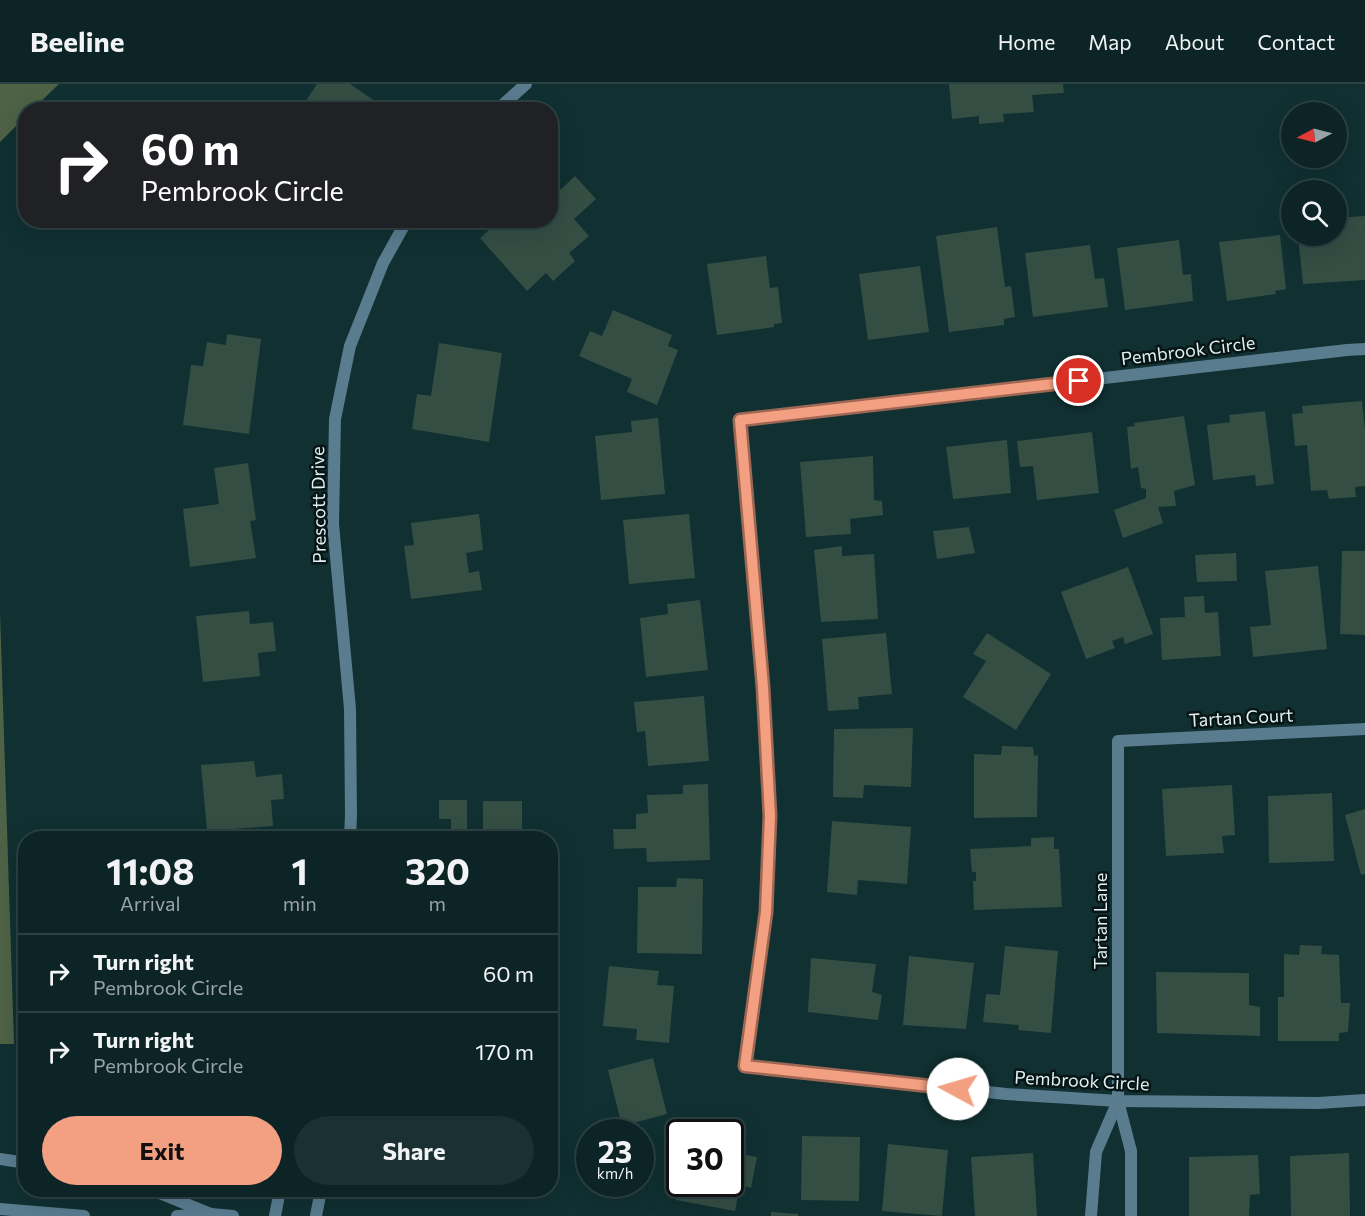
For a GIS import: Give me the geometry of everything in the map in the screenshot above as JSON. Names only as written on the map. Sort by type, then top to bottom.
[{"type":"street","points":[[506,102],[526,84]]},
{"type":"street","name":"Prescott Drive","points":[[350,831],[350,709],[333,524],[335,419],[350,346],[383,263],[403,228]]},
{"type":"street","name":"Pembrook Circle","points":[[1365,350],[1347,350],[740,420],[763,687],[770,816],[766,912],[745,1066],[1006,1094],[1118,1101],[1318,1103],[1365,1100]]},
{"type":"street","name":"Tartan Court","points":[[1118,741],[1365,729]]},
{"type":"street","name":"Tartan Lane","points":[[1118,741],[1118,1101],[1131,1151],[1131,1216]]},
{"type":"street","name":"Tartan Lane","points":[[1091,1216],[1096,1152],[1118,1101]]},
{"type":"street","points":[[0,1159],[18,1162]]},
{"type":"street","points":[[169,1197],[211,1214]]},
{"type":"street","points":[[275,1216],[279,1197]]},
{"type":"street","points":[[316,1216],[320,1197]]},
{"type":"street","points":[[0,1209],[84,1216]]},
{"type":"street","points":[[177,1216],[211,1214],[233,1216]]},
{"type":"green space","points":[[0,84],[59,84],[40,102],[18,102],[18,124],[0,142]]},
{"type":"green space","points":[[0,612],[14,1044],[0,1044]]},
{"type":"building","points":[[317,84],[350,84],[376,102],[305,102]]},
{"type":"building","points":[[949,84],[1063,84],[1064,93],[1032,95],[1034,112],[1003,114],[1004,122],[979,124],[979,116],[952,119]]},
{"type":"building","points":[[575,176],[596,199],[574,219],[589,236],[569,253],[575,261],[553,281],[546,273],[527,291],[480,238],[491,228],[558,228],[558,192]]},
{"type":"building","points":[[1365,216],[1365,280],[1303,284],[1299,246],[1347,246],[1347,217]]},
{"type":"building","points":[[997,227],[1005,287],[1011,286],[1015,317],[1004,319],[1004,325],[949,332],[936,236]]},
{"type":"building","points":[[1280,235],[1286,289],[1275,291],[1276,294],[1227,301],[1219,242]]},
{"type":"building","points":[[1179,240],[1183,275],[1191,274],[1193,301],[1125,310],[1117,248]]},
{"type":"building","points":[[1090,245],[1095,279],[1104,278],[1108,307],[1033,317],[1025,253]]},
{"type":"building","points":[[766,256],[770,288],[778,287],[782,323],[774,324],[774,327],[717,335],[707,264]]},
{"type":"building","points":[[920,266],[929,332],[868,340],[859,274]]},
{"type":"building","points":[[613,310],[672,335],[668,346],[678,350],[657,405],[627,392],[632,379],[579,356],[590,331],[602,336]]},
{"type":"building","points":[[227,334],[261,339],[249,434],[183,425],[191,365],[203,366],[207,342],[226,345]]},
{"type":"building","points":[[439,343],[502,353],[489,442],[412,429],[417,394],[431,396]]},
{"type":"building","points":[[1362,401],[1365,430],[1365,486],[1355,487],[1356,497],[1329,499],[1327,490],[1311,491],[1307,445],[1295,446],[1292,414],[1303,413],[1302,406]]},
{"type":"building","points":[[1265,411],[1274,484],[1256,486],[1255,475],[1213,480],[1207,425],[1230,422],[1229,415]]},
{"type":"building","points":[[1184,416],[1195,485],[1174,491],[1176,506],[1158,507],[1163,523],[1123,538],[1114,510],[1146,498],[1146,489],[1141,488],[1138,467],[1131,469],[1127,427],[1135,426],[1134,423]]},
{"type":"building","points":[[658,418],[665,494],[601,500],[595,436],[632,432],[631,421]]},
{"type":"building","points":[[1092,432],[1099,493],[1037,500],[1033,466],[1020,467],[1017,441]]},
{"type":"building","points":[[1007,440],[1011,493],[953,499],[946,447]]},
{"type":"building","points":[[873,456],[874,500],[882,501],[883,515],[850,519],[851,534],[806,537],[800,462]]},
{"type":"building","points":[[248,463],[256,520],[250,521],[256,558],[190,567],[183,509],[219,504],[214,468]]},
{"type":"building","points":[[479,514],[483,550],[466,553],[469,573],[479,571],[482,590],[411,599],[404,546],[414,545],[411,523]]},
{"type":"building","points":[[689,514],[695,578],[629,584],[623,520]]},
{"type":"building","points":[[969,527],[975,553],[937,559],[933,531]]},
{"type":"building","points":[[842,546],[842,556],[874,554],[878,619],[821,622],[814,550]]},
{"type":"building","points":[[1342,551],[1365,551],[1365,635],[1340,634]]},
{"type":"building","points":[[1236,553],[1237,581],[1197,582],[1195,555]]},
{"type":"building","points":[[1318,566],[1327,649],[1253,657],[1250,627],[1271,625],[1265,571]]},
{"type":"building","points":[[1128,567],[1153,634],[1125,644],[1123,637],[1112,641],[1115,648],[1086,659],[1061,592]]},
{"type":"building","points":[[1204,596],[1205,613],[1218,612],[1221,656],[1162,660],[1160,618],[1185,617],[1184,597]]},
{"type":"building","points":[[700,600],[708,670],[646,677],[640,618],[668,614],[667,604]]},
{"type":"building","points":[[249,611],[250,624],[273,622],[276,651],[258,653],[260,676],[203,682],[196,616]]},
{"type":"building","points":[[886,633],[892,694],[858,697],[859,709],[828,711],[822,639]]},
{"type":"building","points":[[987,633],[1051,674],[1016,730],[963,697],[986,661],[973,654]]},
{"type":"building","points":[[704,696],[709,761],[648,766],[645,731],[637,732],[634,702]]},
{"type":"building","points":[[913,728],[911,787],[864,785],[863,798],[833,797],[834,729]]},
{"type":"building","points":[[1002,746],[1033,747],[1034,756],[1038,755],[1037,817],[974,818],[974,754],[1001,755]]},
{"type":"building","points":[[254,761],[256,777],[282,774],[284,799],[271,800],[273,826],[207,831],[201,765]]},
{"type":"building","points":[[708,784],[710,860],[647,862],[646,848],[614,849],[613,829],[636,829],[636,814],[648,813],[647,795],[683,794],[683,785]]},
{"type":"building","points":[[1232,785],[1235,835],[1222,836],[1224,853],[1166,856],[1162,789]]},
{"type":"building","points":[[1332,793],[1334,861],[1269,863],[1268,796]]},
{"type":"building","points":[[439,800],[467,800],[467,830],[483,830],[483,801],[522,801],[522,831],[451,831],[451,819],[439,819]]},
{"type":"building","points":[[1365,809],[1365,874],[1361,875],[1345,815]]},
{"type":"building","points":[[832,821],[911,827],[907,884],[858,880],[857,895],[827,892]]},
{"type":"building","points":[[1054,837],[1054,849],[1059,849],[1062,907],[974,910],[973,881],[976,881],[976,872],[972,872],[970,849],[1031,846],[1031,838]]},
{"type":"building","points":[[677,878],[703,879],[702,954],[637,953],[638,887],[676,887]]},
{"type":"building","points":[[1300,945],[1322,946],[1321,954],[1339,955],[1341,1003],[1350,1003],[1348,1032],[1339,1033],[1339,1041],[1278,1041],[1278,997],[1284,997],[1284,954],[1299,955]]},
{"type":"building","points":[[1005,946],[1058,951],[1051,1033],[1018,1030],[1019,1025],[983,1022],[986,994],[1000,995]]},
{"type":"building","points":[[909,956],[974,963],[966,1029],[903,1025]]},
{"type":"building","points":[[811,958],[876,964],[872,992],[882,995],[878,1020],[808,1012]]},
{"type":"building","points":[[609,966],[659,971],[657,985],[674,986],[669,1043],[636,1040],[637,1029],[603,1026]]},
{"type":"building","points":[[1156,972],[1249,973],[1249,1005],[1260,1007],[1260,1036],[1157,1033]]},
{"type":"building","points":[[653,1058],[667,1114],[648,1119],[620,1119],[608,1070]]},
{"type":"building","points":[[802,1136],[860,1137],[859,1201],[801,1200]]},
{"type":"building","points":[[888,1144],[948,1150],[942,1216],[882,1211]]},
{"type":"building","points":[[1033,1153],[1037,1216],[975,1216],[971,1157]]},
{"type":"building","points":[[1349,1153],[1350,1216],[1291,1216],[1290,1156]]},
{"type":"building","points":[[744,1155],[757,1157],[751,1188],[744,1186]]},
{"type":"building","points":[[1258,1155],[1260,1194],[1250,1195],[1249,1216],[1189,1216],[1189,1157]]},
{"type":"building","points":[[677,1197],[738,1197],[735,1211],[676,1200]]},
{"type":"building","points":[[771,1212],[798,1214],[798,1216],[771,1216]]},
{"type":"route","points":[[958,1089],[745,1066],[766,912],[770,816],[763,687],[740,420],[1079,381]]}]
